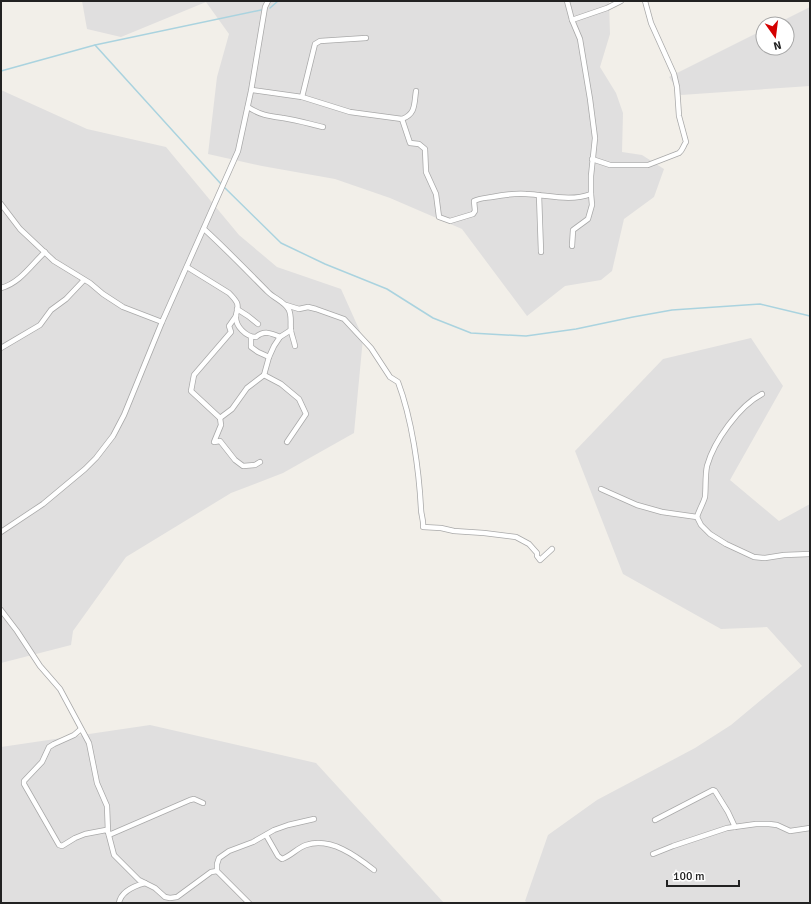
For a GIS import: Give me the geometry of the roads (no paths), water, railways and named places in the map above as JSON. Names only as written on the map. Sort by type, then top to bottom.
[{"type":"street","points":[[1,532],[43,504],[73,480],[96,458],[113,436],[124,415],[162,322],[238,151],[252,90],[265,7],[268,1]]},
{"type":"street","points":[[567,1],[572,20],[580,39],[595,138],[592,160],[592,205],[588,218],[573,230],[572,246]]},
{"type":"street","points":[[572,20],[607,8],[621,1]]},
{"type":"street","points":[[592,160],[610,165],[648,165],[681,151],[686,142],[679,116],[677,87],[674,74],[651,23],[645,1]]},
{"type":"street","points":[[302,97],[315,44],[320,41],[366,38]]},
{"type":"street","points":[[252,90],[302,97],[350,112],[402,119],[408,117],[414,111],[416,91]]},
{"type":"street","points":[[248,107],[267,116],[323,127]]},
{"type":"street","points":[[402,119],[410,143],[419,144],[425,149],[426,172],[436,194],[439,218],[450,221],[473,214],[475,211],[474,201],[501,195],[525,194],[566,198],[581,197],[591,194]]},
{"type":"street","points":[[539,195],[541,252]]},
{"type":"street","points":[[1,204],[20,229],[54,261],[123,307],[162,322]]},
{"type":"street","points":[[204,230],[270,293],[286,305],[299,309],[308,307],[344,318],[371,348],[390,377],[398,382],[409,420],[421,495],[423,527],[516,537],[529,544],[537,553],[540,560],[552,548]]},
{"type":"street","points":[[1,288],[19,279],[44,252]]},
{"type":"street","points":[[186,267],[229,294],[237,304],[236,321],[244,333],[251,337],[256,337],[261,333],[268,332],[280,338]]},
{"type":"street","points":[[1,348],[40,325],[51,310],[66,299],[84,280]]},
{"type":"street","points":[[286,305],[290,312],[291,330],[295,346]]},
{"type":"street","points":[[237,309],[258,324]]},
{"type":"street","points":[[236,316],[229,326],[231,332],[194,375],[190,391],[220,418],[221,425],[214,442],[220,441],[235,460],[243,466],[255,465],[260,462]]},
{"type":"street","points":[[220,418],[232,409],[247,388],[264,375],[269,357],[280,338],[291,330]]},
{"type":"street","points":[[251,337],[251,347],[269,357]]},
{"type":"street","points":[[264,375],[281,384],[300,399],[306,414],[287,442]]},
{"type":"street","points":[[762,394],[745,406],[722,435],[707,466],[705,496],[697,517],[701,525],[710,534],[726,544],[754,557],[765,558],[784,555],[810,554]]},
{"type":"street","points":[[601,489],[637,505],[669,513],[697,517]]},
{"type":"street","points":[[1,610],[17,630],[40,666],[60,689],[90,748],[97,783],[107,806],[108,834],[114,855],[118,860],[139,880],[170,898],[177,897],[211,872],[217,871]]},
{"type":"street","points":[[81,729],[74,735],[49,747],[42,762],[24,780],[24,784],[59,845],[62,846],[85,834],[106,830],[108,834]]},
{"type":"street","points":[[654,820],[715,791],[732,819],[735,827]]},
{"type":"street","points":[[108,834],[190,800],[194,799],[203,803]]},
{"type":"street","points":[[249,903],[217,871],[219,858],[229,851],[253,842],[274,830],[314,819]]},
{"type":"street","points":[[654,854],[727,828],[756,824],[769,824],[777,825],[790,831],[810,828]]},
{"type":"street","points":[[266,835],[278,856],[282,859],[305,845],[319,843],[342,849],[355,856],[374,870]]},
{"type":"street","points":[[119,902],[126,891],[145,883]]},
{"type":"street","points":[[165,896],[168,903]]},
{"type":"waterway","points":[[270,8],[278,1]]},
{"type":"waterway","points":[[1,71],[95,45],[261,10]]},
{"type":"waterway","points":[[95,45],[221,184]]},
{"type":"waterway","points":[[224,187],[281,243],[325,264],[387,289],[433,318],[471,333],[526,336],[576,329],[672,310],[760,304],[810,316]]}]
